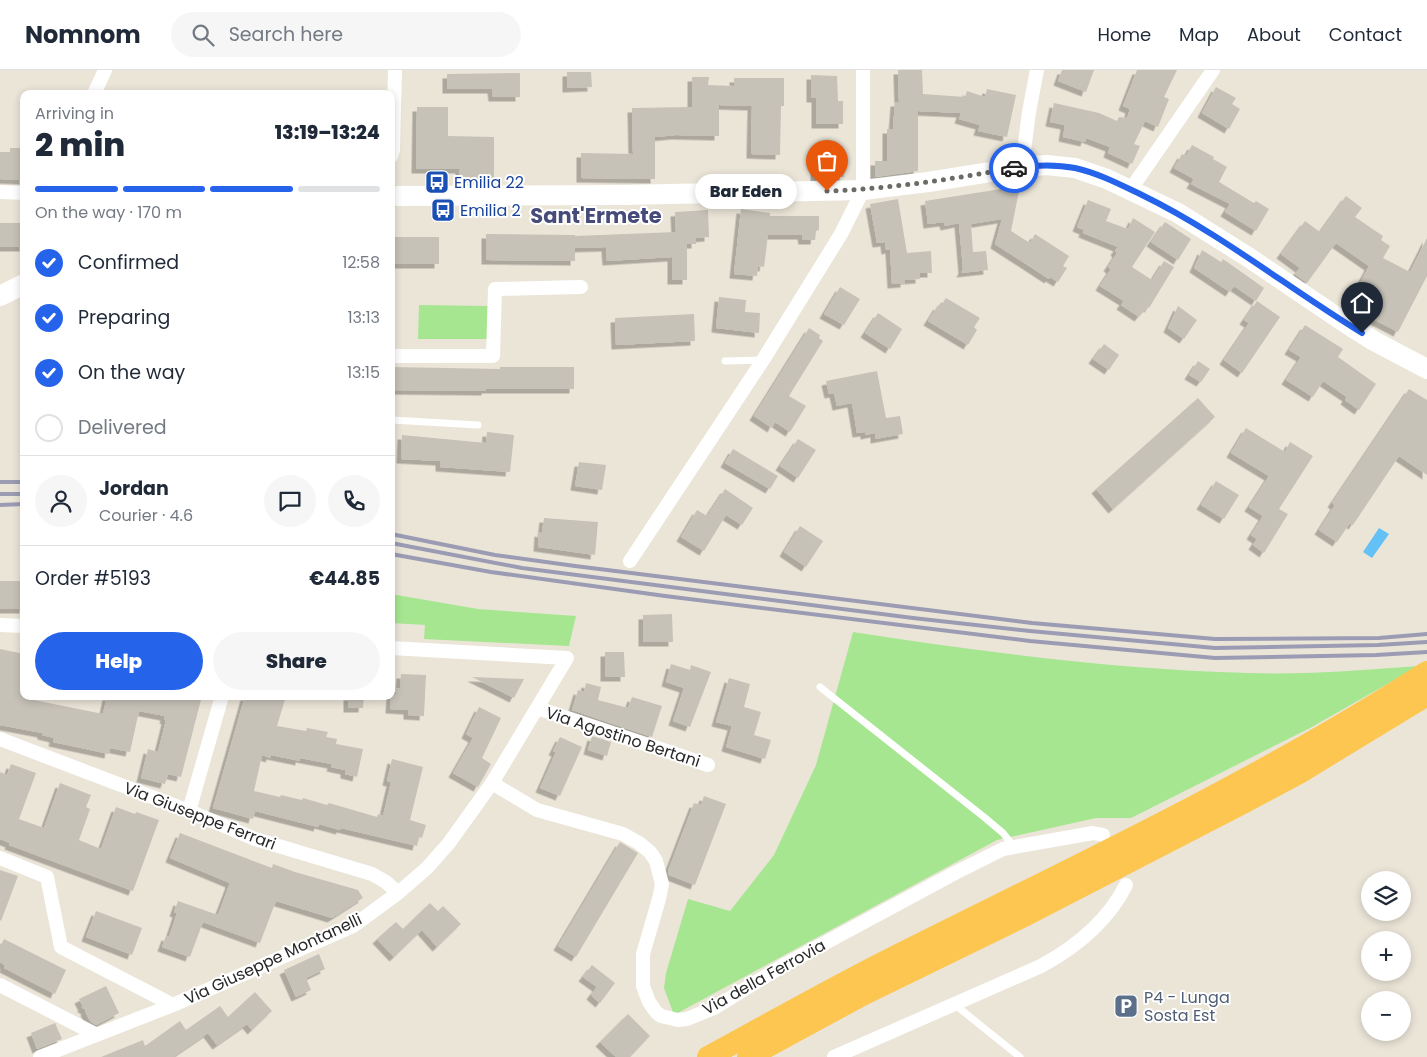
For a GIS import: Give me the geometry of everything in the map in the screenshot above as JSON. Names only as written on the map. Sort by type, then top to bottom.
[{"type":"highway","points":[[748,1057],[1336,729],[1427,672]]},
{"type":"highway","points":[[708,1057],[800,1005],[892,958],[1160,847],[1299,773],[1427,695]]},
{"type":"main road","points":[[395,196],[613,195],[863,190],[1022,167],[1047,165],[1076,168],[1131,189],[1178,213],[1374,341],[1427,369]]},
{"type":"street","points":[[96,90],[105,70]]},
{"type":"street","points":[[394,90],[395,70]]},
{"type":"street","points":[[630,561],[720,421],[763,360],[840,234],[863,190],[864,70]]},
{"type":"street","points":[[1022,167],[1037,70]]},
{"type":"street","points":[[1131,189],[1213,70]]},
{"type":"street","points":[[0,192],[20,192]]},
{"type":"street","points":[[395,356],[493,356],[494,289],[581,287]]},
{"type":"street","points":[[0,625],[20,626]]},
{"type":"street","name":"Via Giuseppe Montanelli","points":[[40,1057],[173,1005],[353,926],[398,893],[436,858],[492,783],[567,658],[395,648]]},
{"type":"street","points":[[189,812],[221,700]]},
{"type":"street","name":"Via Agostino Bertani","points":[[537,708],[708,765]]},
{"type":"street","name":"Via Giuseppe Ferrari","points":[[0,739],[240,833],[372,874],[386,882],[398,893]]},
{"type":"street","name":"Via della Ferrovia","points":[[492,783],[536,810],[624,834],[650,852],[656,861],[662,884],[660,899],[644,954],[643,986],[648,1002],[656,1012],[670,1019],[687,1018],[714,1008],[784,965],[955,872],[1004,849],[1093,833],[1103,835]]},
{"type":"street","points":[[0,858],[47,877],[61,947],[173,1005]]},
{"type":"street","points":[[834,1057],[1042,966],[1073,947],[1100,922],[1120,897],[1126,885]]},
{"type":"street","points":[[0,985],[97,1035]]},
{"type":"lane","points":[[725,361],[763,360]]},
{"type":"lane","points":[[395,420],[478,425]]},
{"type":"lane","points":[[820,688],[984,817],[1003,833],[1014,847]]},
{"type":"lane","points":[[954,1004],[1020,1057]]},
{"type":"green space","points":[[419,305],[488,306],[487,339],[418,339]]},
{"type":"green space","points":[[395,595],[478,609],[576,616],[569,646],[424,639],[425,625],[395,623]]},
{"type":"green space","points":[[853,632],[1050,659],[1149,668],[1249,673],[1292,673],[1419,666],[1310,728],[1131,818],[1096,818],[997,840],[674,1015],[664,988],[666,973],[688,899],[730,911],[774,855],[816,765]]},
{"type":"water","points":[[1379,528],[1389,534],[1372,558],[1363,552]]},
{"type":"building","points":[[898,70],[922,70],[923,94],[965,97],[967,91],[985,97],[987,89],[1016,95],[1007,137],[978,131],[980,125],[959,119],[961,113],[918,111],[918,171],[875,177],[875,161],[887,161],[887,129],[893,129],[895,102],[899,102]]},
{"type":"building","points":[[1062,70],[1094,70],[1086,92],[1058,81]]},
{"type":"building","points":[[1137,70],[1177,70],[1164,97],[1169,99],[1158,127],[1145,121],[1134,144],[1140,146],[1132,164],[1108,153],[1110,147],[1086,138],[1085,142],[1063,137],[1065,125],[1050,122],[1054,103],[1099,113],[1117,121],[1119,117],[1127,118],[1130,109],[1123,106]]},
{"type":"building","points":[[567,72],[591,72],[592,87],[567,88]]},
{"type":"building","points":[[520,73],[520,97],[493,97],[492,89],[447,89],[447,74]]},
{"type":"building","points":[[811,75],[837,76],[838,101],[843,101],[843,124],[816,124],[816,98],[811,98]]},
{"type":"building","points":[[692,77],[709,77],[708,85],[734,86],[734,78],[784,78],[784,106],[781,106],[780,155],[751,154],[752,106],[719,105],[719,136],[676,135],[655,137],[655,179],[581,178],[581,153],[633,154],[632,108],[692,107]]},
{"type":"building","points":[[1216,87],[1236,98],[1232,104],[1240,109],[1229,129],[1202,113]]},
{"type":"building","points":[[417,107],[448,107],[448,136],[494,137],[494,178],[459,178],[460,169],[416,169]]},
{"type":"building","points":[[1192,145],[1214,157],[1213,159],[1227,167],[1219,182],[1254,203],[1256,201],[1269,209],[1256,231],[1225,212],[1230,204],[1191,184],[1194,179],[1174,168],[1182,154],[1186,156]]},
{"type":"building","points":[[10,148],[20,148],[20,180],[0,179],[0,152],[10,152]]},
{"type":"building","points":[[815,149],[844,149],[844,177],[815,177]]},
{"type":"building","points":[[1020,186],[1011,231],[1030,243],[1035,234],[1069,256],[1063,266],[1067,268],[1058,282],[1050,277],[1049,279],[995,244],[1002,219],[971,224],[973,252],[986,251],[988,270],[961,273],[963,269],[959,223],[945,226],[944,222],[928,224],[925,201]]},
{"type":"building","points":[[1346,196],[1362,208],[1355,217],[1383,236],[1381,240],[1390,246],[1383,258],[1410,272],[1427,238],[1427,276],[1398,332],[1348,306],[1369,266],[1336,243],[1307,283],[1295,274],[1300,268],[1281,254],[1305,221],[1320,232]]},
{"type":"building","points":[[898,199],[907,253],[931,251],[932,273],[920,273],[920,279],[905,280],[905,283],[892,284],[890,249],[886,250],[885,242],[877,243],[870,204]]},
{"type":"building","points":[[1088,200],[1111,209],[1106,221],[1128,229],[1133,218],[1155,232],[1132,267],[1152,280],[1164,261],[1174,267],[1149,308],[1147,307],[1139,317],[1121,305],[1124,301],[1100,286],[1111,269],[1108,267],[1117,253],[1115,251],[1118,247],[1083,233],[1084,230],[1077,227]]},
{"type":"building","points":[[741,209],[770,213],[770,216],[819,216],[819,230],[816,231],[815,240],[803,240],[802,235],[768,235],[764,267],[758,266],[757,276],[734,274]]},
{"type":"building","points":[[708,210],[709,237],[696,238],[696,244],[687,244],[687,280],[672,280],[672,257],[607,261],[606,247],[575,248],[575,261],[486,260],[486,234],[575,236],[676,232],[675,212]]},
{"type":"building","points":[[1165,222],[1191,239],[1178,260],[1151,242]]},
{"type":"building","points":[[0,223],[20,223],[20,247],[0,247]]},
{"type":"building","points":[[395,237],[439,237],[439,264],[395,264]]},
{"type":"building","points":[[1202,250],[1221,262],[1223,259],[1264,288],[1256,301],[1234,286],[1230,292],[1194,268]]},
{"type":"building","points":[[840,287],[860,299],[844,325],[824,314]]},
{"type":"building","points":[[719,297],[746,300],[745,312],[760,313],[759,333],[716,328]]},
{"type":"building","points":[[946,298],[980,318],[974,327],[977,330],[968,345],[928,321],[938,305],[940,307]]},
{"type":"building","points":[[1257,301],[1280,317],[1242,373],[1224,360],[1249,323],[1244,320]]},
{"type":"building","points":[[1178,306],[1197,320],[1184,339],[1168,328]]},
{"type":"building","points":[[878,313],[902,329],[890,349],[865,333]]},
{"type":"building","points":[[694,314],[695,341],[616,345],[615,318]]},
{"type":"building","points":[[1305,325],[1343,349],[1338,357],[1376,384],[1359,410],[1345,400],[1347,397],[1323,381],[1313,397],[1286,380],[1301,357],[1289,350]]},
{"type":"building","points":[[809,328],[820,335],[819,338],[823,341],[789,396],[806,406],[790,432],[775,422],[772,428],[754,416]]},
{"type":"building","points":[[1104,344],[1119,355],[1109,370],[1093,359]]},
{"type":"building","points":[[1198,361],[1210,369],[1201,382],[1189,375]]},
{"type":"building","points":[[395,367],[500,369],[500,367],[574,367],[574,389],[486,389],[486,391],[395,390]]},
{"type":"building","points":[[877,371],[886,418],[900,416],[903,434],[875,439],[875,433],[865,435],[865,432],[857,433],[852,403],[837,406],[834,393],[829,394],[826,381]]},
{"type":"building","points":[[1409,389],[1427,400],[1427,475],[1399,456],[1353,525],[1350,523],[1337,542],[1319,530],[1335,505],[1332,503]]},
{"type":"building","points":[[1198,398],[1215,417],[1113,509],[1096,489]]},
{"type":"building","points":[[1246,428],[1285,452],[1290,442],[1313,456],[1279,509],[1288,514],[1264,553],[1253,545],[1257,539],[1251,535],[1263,516],[1249,507],[1269,476],[1231,453]]},
{"type":"building","points":[[487,432],[514,435],[510,472],[440,467],[440,461],[401,459],[402,435],[486,443]]},
{"type":"building","points":[[798,439],[816,450],[798,478],[780,466]]},
{"type":"building","points":[[733,449],[778,476],[770,489],[725,463]]},
{"type":"building","points":[[579,462],[606,465],[602,490],[575,486]]},
{"type":"building","points":[[1216,481],[1239,495],[1224,519],[1201,505]]},
{"type":"building","points":[[725,489],[753,508],[742,525],[726,515],[704,551],[681,537],[697,510],[707,516]]},
{"type":"building","points":[[544,518],[598,522],[595,555],[538,547],[539,532],[542,533]]},
{"type":"building","points":[[800,526],[823,541],[806,567],[784,552]]},
{"type":"building","points":[[0,581],[20,581],[20,609],[0,609]]},
{"type":"building","points":[[672,614],[673,642],[643,642],[643,615]]},
{"type":"building","points":[[0,649],[20,653],[20,700],[34,700],[103,714],[106,700],[201,700],[181,777],[168,774],[165,784],[141,778],[148,749],[158,752],[166,720],[164,719],[165,716],[139,711],[130,752],[110,748],[109,754],[53,742],[54,738],[42,735],[42,733],[0,725]]},
{"type":"building","points":[[605,652],[624,652],[625,677],[605,677]]},
{"type":"building","points":[[671,664],[690,670],[691,665],[711,672],[690,727],[673,721],[684,688],[666,682]]},
{"type":"building","points":[[401,674],[426,675],[424,716],[408,715],[408,710],[390,709],[391,700],[395,700],[397,688],[400,688]]},
{"type":"building","points":[[472,677],[524,679],[514,698]]},
{"type":"building","points":[[729,678],[750,684],[744,707],[761,712],[754,735],[771,740],[765,759],[726,747],[732,726],[716,722]]},
{"type":"building","points":[[586,683],[601,687],[598,700],[628,708],[632,697],[662,706],[652,737],[572,710],[578,690],[584,692]]},
{"type":"building","points":[[244,700],[285,700],[277,726],[306,731],[307,728],[328,732],[326,737],[337,739],[336,744],[363,749],[357,777],[345,774],[345,770],[331,767],[332,764],[300,758],[300,761],[271,755],[270,758],[262,755],[254,791],[280,797],[281,795],[302,800],[303,798],[327,805],[329,803],[377,817],[378,814],[383,816],[391,782],[387,781],[392,759],[423,767],[410,820],[426,825],[422,838],[419,837],[417,846],[341,828],[340,830],[319,824],[318,827],[255,811],[253,819],[213,808]]},
{"type":"building","points":[[348,700],[364,700],[363,708],[348,708]]},
{"type":"building","points":[[479,707],[501,718],[482,758],[491,764],[478,787],[453,773],[473,738],[466,734]]},
{"type":"building","points":[[592,736],[611,742],[607,756],[588,750]]},
{"type":"building","points":[[560,737],[582,747],[560,796],[540,788],[556,752],[553,751]]},
{"type":"building","points":[[11,764],[36,773],[19,819],[44,828],[60,783],[91,795],[86,807],[90,809],[79,840],[101,849],[116,807],[159,820],[133,891],[9,845],[10,843],[0,839],[0,772],[7,775]]},
{"type":"building","points":[[704,796],[726,804],[695,885],[669,875],[668,871],[694,803],[701,805]]},
{"type":"building","points":[[180,833],[272,868],[273,864],[358,890],[363,898],[332,918],[276,901],[260,943],[203,922],[190,957],[162,947],[166,936],[169,937],[177,913],[174,912],[178,901],[218,915],[230,883],[170,858]]},
{"type":"building","points":[[620,842],[638,853],[576,957],[558,946]]},
{"type":"building","points":[[0,870],[18,876],[1,921],[0,920]]},
{"type":"building","points":[[430,903],[438,911],[443,906],[461,924],[437,947],[422,930],[394,957],[377,939],[396,922],[403,929]]},
{"type":"building","points":[[96,911],[142,928],[132,955],[86,937]]},
{"type":"building","points":[[4,939],[66,970],[55,994],[4,968],[5,965],[0,962],[0,947]]},
{"type":"building","points":[[319,954],[325,969],[306,978],[311,990],[296,997],[284,970]]},
{"type":"building","points":[[592,965],[615,983],[600,1003],[591,995],[597,987],[583,977]]},
{"type":"building","points":[[106,986],[119,1013],[96,1025],[90,1021],[86,1010],[81,1007],[83,1007],[79,999]]},
{"type":"building","points":[[255,992],[272,1011],[252,1030],[247,1024],[217,1045],[208,1033],[173,1057],[101,1057],[143,1040],[145,1046],[180,1021],[186,1030],[220,1006],[228,1017]]},
{"type":"building","points":[[628,1014],[650,1036],[630,1057],[616,1057],[600,1042]]},
{"type":"building","points":[[55,1023],[62,1039],[37,1049],[31,1033]]},
{"type":"railway","points":[[0,482],[20,482]]},
{"type":"railway","points":[[0,494],[20,494]]},
{"type":"railway","points":[[0,505],[20,504]]},
{"type":"railway","points":[[395,535],[495,555],[1032,623],[1215,639],[1379,638],[1427,634]]},
{"type":"railway","points":[[395,544],[522,568],[1030,631],[1215,648],[1378,645],[1427,642]]},
{"type":"railway","points":[[395,555],[491,572],[665,596],[1030,641],[1215,658],[1376,655],[1427,652]]},
{"type":"way so far","points":[[827,191],[902,186],[1014,168]]},
{"type":"place","name":"Emilia 22","points":[[437,182]]},
{"type":"place","name":"Bar Eden","points":[[827,191]]},
{"type":"place","name":"Emilia 2","points":[[443,210]]},
{"type":"place","name":"P4 - Lunga Sosta Est","points":[[1126,1006]]},
{"type":"district","name":"Sant'Ermete","points":[[596,215]]},
{"type":"route","points":[[1014,168],[1047,165],[1076,168],[1131,189],[1178,213],[1362,333]]}]
